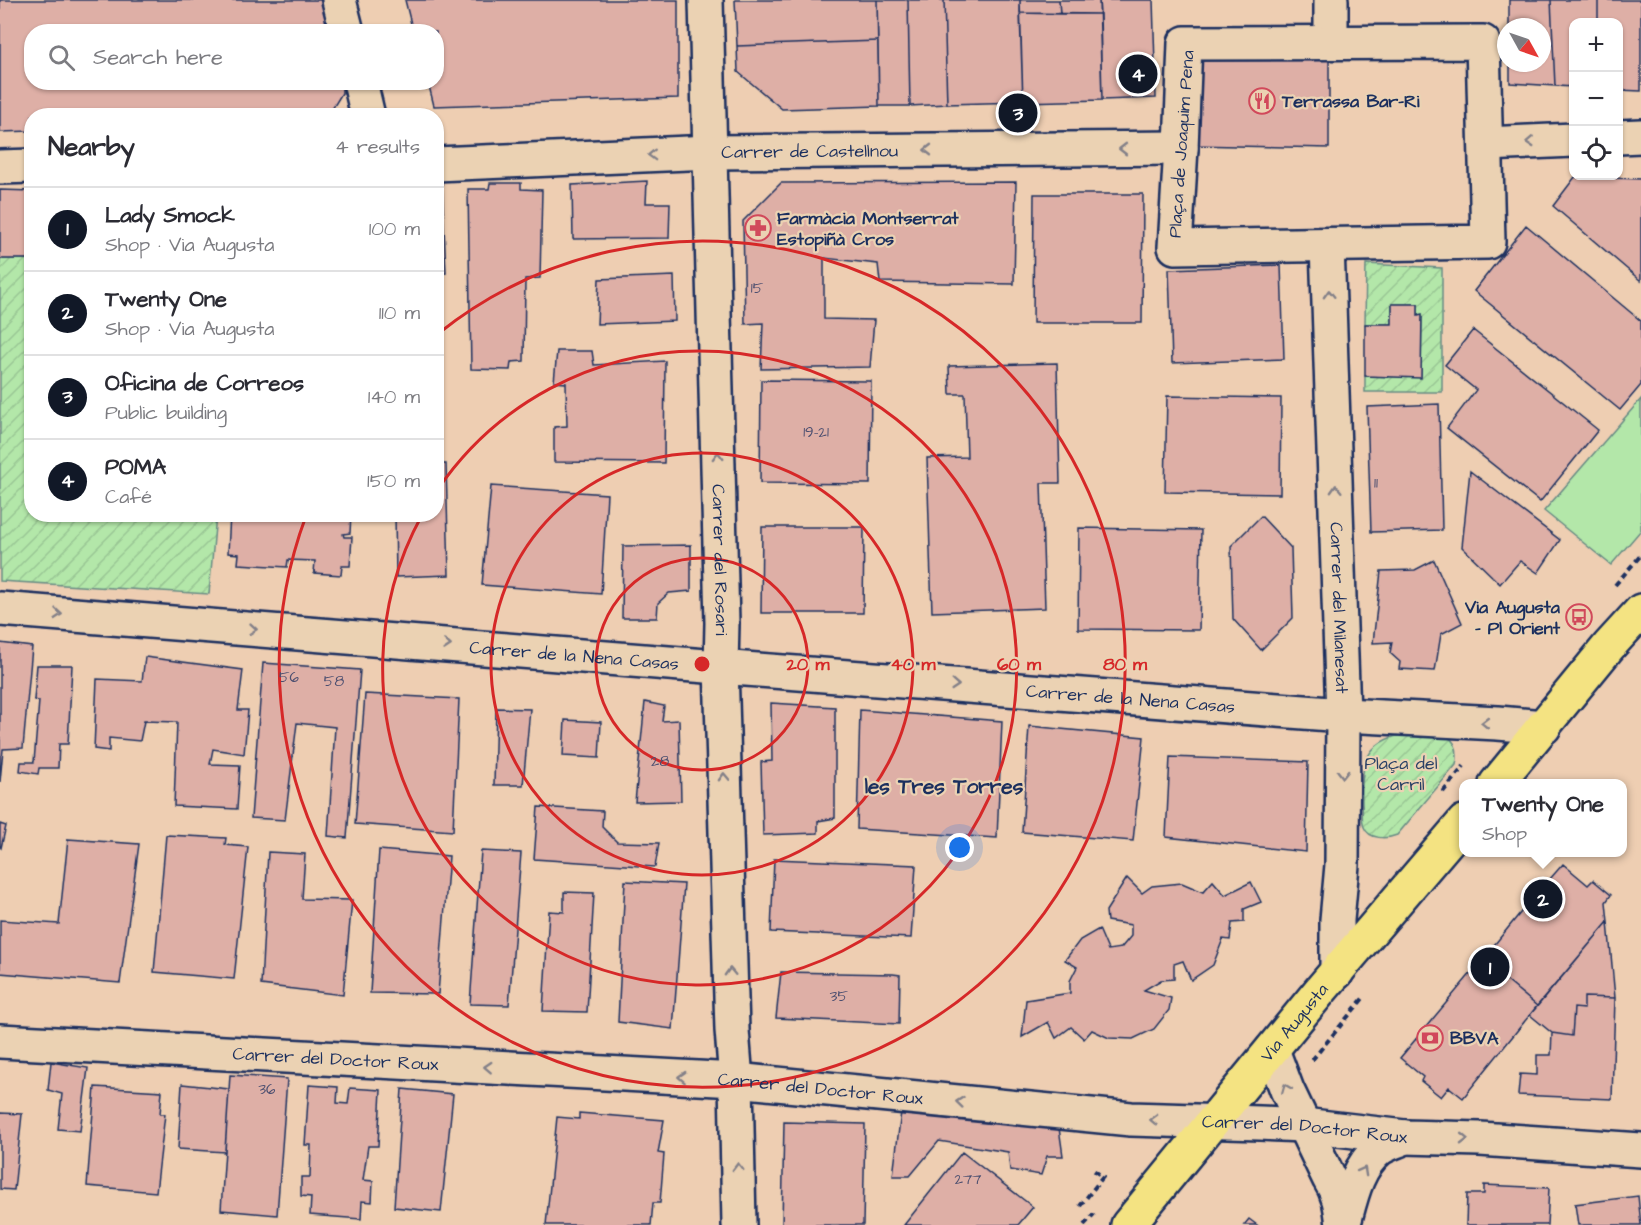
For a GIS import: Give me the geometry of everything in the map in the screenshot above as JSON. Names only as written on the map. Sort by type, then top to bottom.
[{"type":"main road","points":[[1499,779],[1544,728],[1609,646],[1641,611]]},
{"type":"main road","name":"Via Augusta","points":[[1128,1225],[1459,828]]},
{"type":"street","points":[[339,0],[345,24]]},
{"type":"street","name":"Carrer del Rosari","points":[[706,0],[722,623],[721,667],[739,1225]]},
{"type":"street","points":[[1331,0],[1331,42]]},
{"type":"street","name":"Plaça de Joaquim Pena","points":[[1483,42],[1486,144],[1488,242],[1174,247],[1185,43],[1483,42]]},
{"type":"street","points":[[362,90],[366,108]]},
{"type":"street","points":[[1623,138],[1641,136]]},
{"type":"street","points":[[1486,144],[1569,140]]},
{"type":"street","name":"Carrer de Castellnou","points":[[444,164],[711,152],[1181,148]]},
{"type":"street","points":[[0,167],[24,166]]},
{"type":"street","name":"Carrer del Milanesat","points":[[1327,245],[1343,715],[1342,865],[1337,920],[1337,972]]},
{"type":"street","name":"Carrer de la Nena Casas","points":[[0,609],[1343,715],[1498,723],[1544,728]]},
{"type":"street","name":"Carrer del Doctor Roux","points":[[0,1041],[736,1080],[1131,1119],[1303,1125],[1405,1137],[1480,1139],[1641,1150]]},
{"type":"street","points":[[1272,1050],[1303,1125],[1335,1187],[1341,1202],[1343,1225]]},
{"type":"street","points":[[1343,1225],[1362,1170],[1380,1148],[1405,1137]]},
{"type":"path","points":[[1080,1206],[1103,1177],[1092,1169]]},
{"type":"green space","points":[[0,259],[24,259],[24,522],[215,522],[209,594],[0,581]]},
{"type":"green space","points":[[1366,264],[1442,268],[1442,392],[1365,392],[1365,376],[1421,377],[1422,315],[1418,315],[1418,304],[1392,304],[1392,324],[1365,324]]},
{"type":"green space","points":[[1641,399],[1641,530],[1611,565],[1544,511]]},
{"type":"green space","name":"Plaça del Carril","points":[[1405,734],[1435,734],[1450,738],[1455,744],[1457,753],[1456,765],[1397,835],[1383,838],[1374,836],[1366,831],[1363,822],[1364,767],[1373,749],[1380,743]]},
{"type":"building","points":[[0,0],[325,0],[332,24],[24,24],[24,90],[342,90],[333,108],[24,108],[24,131],[0,132]]},
{"type":"building","points":[[405,0],[678,0],[678,98],[434,106],[430,90],[444,90],[444,24],[411,24]]},
{"type":"building","points":[[735,0],[877,0],[878,41],[737,46]]},
{"type":"building","points":[[877,0],[908,0],[910,106],[879,106]]},
{"type":"building","points":[[908,0],[944,0],[947,104],[910,106]]},
{"type":"building","points":[[944,0],[1020,0],[1023,102],[947,104]]},
{"type":"building","points":[[1020,0],[1059,0],[1060,14],[1020,13]]},
{"type":"building","points":[[1059,0],[1099,0],[1100,14],[1060,14]]},
{"type":"building","points":[[1099,0],[1153,0],[1156,98],[1102,100]]},
{"type":"building","points":[[1509,0],[1641,0],[1641,91],[1623,90],[1623,18],[1569,18],[1569,87],[1510,83],[1510,72],[1551,72],[1551,18],[1509,18]]},
{"type":"building","points":[[1509,0],[1551,0],[1555,86],[1510,83],[1510,72],[1551,72],[1551,18],[1509,18]]},
{"type":"building","points":[[1551,0],[1598,0],[1598,18],[1569,18],[1569,87],[1555,86]]},
{"type":"building","points":[[1598,0],[1641,0],[1641,91],[1623,90],[1623,18],[1598,18]]},
{"type":"building","points":[[1020,13],[1100,14],[1102,100],[1023,102]]},
{"type":"building","points":[[878,41],[879,106],[782,109],[738,72],[737,46]]},
{"type":"building","name":"Terrassa Bar-Ri","points":[[1329,57],[1329,148],[1194,145],[1194,58]]},
{"type":"building","points":[[1641,179],[1641,281],[1553,206],[1573,180]]},
{"type":"building","points":[[647,181],[646,203],[670,203],[669,238],[573,239],[572,185]]},
{"type":"building","points":[[1016,182],[1014,284],[880,282],[878,264],[824,258],[824,319],[874,320],[870,367],[761,369],[763,323],[745,324],[743,221],[781,183]]},
{"type":"building","points":[[490,183],[521,183],[521,189],[542,190],[540,278],[525,279],[524,361],[511,362],[510,370],[471,369],[468,189],[489,189]]},
{"type":"building","points":[[0,190],[24,191],[24,259],[0,259]]},
{"type":"building","points":[[1034,194],[1143,194],[1142,323],[1033,323]]},
{"type":"building","points":[[1526,225],[1641,321],[1641,385],[1620,410],[1474,291]]},
{"type":"building","points":[[444,228],[446,273],[444,273]]},
{"type":"building","points":[[1281,265],[1284,359],[1172,363],[1169,269]]},
{"type":"building","points":[[674,276],[675,321],[597,324],[599,279]]},
{"type":"building","points":[[1392,304],[1418,304],[1418,315],[1422,314],[1421,378],[1365,376],[1365,324],[1392,324]]},
{"type":"building","points":[[1473,330],[1598,430],[1540,502],[1447,428],[1476,390],[1445,365]]},
{"type":"building","points":[[557,351],[592,351],[594,365],[665,361],[664,463],[554,462],[554,427],[567,426],[566,383],[554,382]]},
{"type":"building","points":[[1057,363],[1060,483],[1041,483],[1045,608],[932,612],[927,458],[967,457],[965,394],[950,394],[949,366]]},
{"type":"building","points":[[761,380],[871,381],[870,484],[760,483]]},
{"type":"building","points":[[1167,396],[1281,398],[1280,494],[1165,492]]},
{"type":"building","points":[[1439,404],[1442,530],[1371,532],[1367,407]]},
{"type":"building","points":[[444,464],[446,464],[449,575],[396,577],[395,522],[444,522]]},
{"type":"building","points":[[1470,471],[1560,540],[1538,573],[1520,561],[1500,584],[1462,547]]},
{"type":"building","points":[[491,486],[607,494],[601,594],[482,585]]},
{"type":"building","points":[[1261,516],[1291,548],[1293,618],[1261,650],[1233,619],[1231,546]]},
{"type":"building","points":[[230,522],[351,522],[350,533],[343,534],[344,537],[352,537],[350,566],[342,566],[341,575],[314,573],[315,561],[288,560],[287,567],[238,564],[239,554],[228,553]]},
{"type":"building","points":[[762,527],[864,527],[863,613],[761,613]]},
{"type":"building","points":[[1079,528],[1201,530],[1199,630],[1078,629]]},
{"type":"building","points":[[691,545],[691,591],[669,593],[658,603],[657,618],[622,618],[623,546]]},
{"type":"building","points":[[1434,560],[1462,623],[1441,634],[1435,671],[1399,669],[1400,662],[1390,653],[1392,642],[1373,643],[1381,571],[1415,570]]},
{"type":"building","points":[[0,643],[32,647],[23,748],[3,749],[0,782]]},
{"type":"building","points":[[145,657],[243,670],[238,710],[248,710],[244,754],[213,749],[210,764],[240,765],[237,809],[174,806],[177,722],[144,721],[140,741],[109,738],[109,751],[94,749],[97,679],[142,681]]},
{"type":"building","points":[[263,663],[360,670],[347,838],[328,836],[335,727],[297,723],[285,820],[251,818]]},
{"type":"building","points":[[37,665],[72,665],[68,744],[59,744],[58,768],[39,768],[38,774],[20,771],[21,762],[34,762],[39,701],[34,700]]},
{"type":"building","points":[[365,694],[459,699],[453,831],[355,824]]},
{"type":"building","points":[[645,702],[664,706],[662,721],[679,720],[681,801],[635,802]]},
{"type":"building","points":[[771,703],[835,707],[835,818],[818,821],[818,833],[763,835],[761,762],[772,761]]},
{"type":"building","points":[[496,708],[530,709],[523,785],[494,785]]},
{"type":"building","points":[[860,710],[1002,721],[997,838],[857,829]]},
{"type":"building","points":[[565,720],[601,722],[599,758],[563,756]]},
{"type":"building","points":[[1029,726],[1144,737],[1133,841],[1022,832]]},
{"type":"building","points":[[1170,757],[1308,762],[1306,852],[1166,837]]},
{"type":"building","points":[[538,807],[603,811],[602,827],[617,842],[659,843],[655,867],[534,859]]},
{"type":"building","points":[[0,824],[6,826],[1,848],[0,847]]},
{"type":"building","points":[[166,835],[226,838],[225,845],[248,847],[234,979],[154,972]]},
{"type":"building","points":[[68,839],[139,844],[120,983],[0,973],[0,920],[59,924]]},
{"type":"building","points":[[379,850],[449,856],[438,994],[370,993]]},
{"type":"building","points":[[481,851],[521,853],[509,1005],[470,1004]]},
{"type":"building","points":[[268,852],[305,854],[302,899],[352,900],[343,995],[261,985]]},
{"type":"building","points":[[774,859],[916,865],[911,938],[771,932]]},
{"type":"building","points":[[1563,864],[1588,885],[1593,880],[1611,895],[1606,902],[1608,922],[1537,1006],[1482,960]]},
{"type":"building","points":[[1127,878],[1142,893],[1152,886],[1182,883],[1203,892],[1213,881],[1225,895],[1251,882],[1261,902],[1244,909],[1244,922],[1232,923],[1230,940],[1223,939],[1213,965],[1191,980],[1183,961],[1174,964],[1174,979],[1161,980],[1144,990],[1171,998],[1169,1010],[1154,1029],[1133,1039],[1109,1038],[1092,1030],[1084,1039],[1071,1027],[1056,1038],[1048,1022],[1022,1037],[1026,1000],[1070,993],[1070,981],[1077,967],[1065,960],[1080,940],[1099,929],[1108,950],[1121,948],[1131,936],[1131,925],[1107,921],[1106,911]]},
{"type":"building","points":[[625,881],[684,884],[673,1029],[618,1022]]},
{"type":"building","points":[[564,892],[594,893],[587,1012],[543,1011],[549,911],[564,912]]},
{"type":"building","points":[[1608,922],[1615,998],[1584,997],[1584,1009],[1574,1008],[1572,1036],[1552,1033],[1530,1015]]},
{"type":"building","points":[[1482,960],[1537,1006],[1463,1098],[1449,1087],[1441,1097],[1421,1081],[1423,1077],[1400,1058]]},
{"type":"building","points":[[781,972],[900,975],[899,1024],[776,1018]]},
{"type":"building","points":[[1584,997],[1615,998],[1612,1099],[1518,1095],[1520,1074],[1537,1075],[1537,1055],[1551,1055],[1552,1033],[1572,1036],[1574,1008],[1584,1009]]},
{"type":"building","points":[[51,1062],[88,1068],[80,1131],[58,1129],[62,1094],[48,1090]]},
{"type":"building","points":[[230,1075],[287,1079],[277,1215],[221,1210]]},
{"type":"building","points":[[182,1084],[229,1089],[225,1152],[178,1149]]},
{"type":"building","points":[[309,1085],[338,1087],[337,1103],[348,1104],[350,1088],[381,1090],[378,1146],[368,1146],[363,1180],[373,1181],[372,1202],[362,1201],[361,1219],[310,1215],[311,1197],[301,1196],[301,1177],[310,1177],[311,1145],[305,1145]]},
{"type":"building","points":[[95,1087],[162,1091],[160,1114],[165,1114],[156,1192],[87,1186]]},
{"type":"building","points":[[402,1089],[453,1094],[441,1212],[394,1207]]},
{"type":"building","points":[[901,1112],[1059,1128],[1063,1156],[1047,1156],[1041,1175],[1010,1170],[1008,1152],[939,1141],[910,1176],[893,1176]]},
{"type":"building","points":[[0,1113],[22,1114],[14,1190],[0,1189]]},
{"type":"building","points":[[579,1113],[664,1120],[658,1153],[664,1154],[660,1203],[653,1203],[651,1225],[546,1225],[557,1117],[579,1119]]},
{"type":"building","points":[[784,1122],[865,1124],[863,1225],[782,1225]]},
{"type":"building","points":[[962,1152],[1033,1207],[1018,1225],[904,1225]]},
{"type":"building","points":[[1484,1185],[1549,1188],[1547,1225],[1466,1225],[1467,1194],[1484,1194]]},
{"type":"building","points":[[1638,1196],[1641,1225],[1578,1225],[1575,1204]]},
{"type":"building","points":[[1249,1219],[1257,1225],[1244,1225]]},
{"type":"place","name":"POMA","points":[[1138,74]]},
{"type":"place","name":"Terrassa Bar-Ri","points":[[1262,101]]},
{"type":"place","name":"Oficina de Correos","points":[[1018,113]]},
{"type":"place","name":"Farmàcia Montserrat Estopiñà Cros","points":[[758,228]]},
{"type":"place","name":"Via Augusta - Pl Orient","points":[[1579,617]]},
{"type":"place","name":"Twenty One","points":[[1543,899]]},
{"type":"place","name":"Lady Smock","points":[[1490,967]]},
{"type":"place","name":"BBVA","points":[[1430,1038]]},
{"type":"district","name":"les Tres Torres","points":[[944,786]]}]
